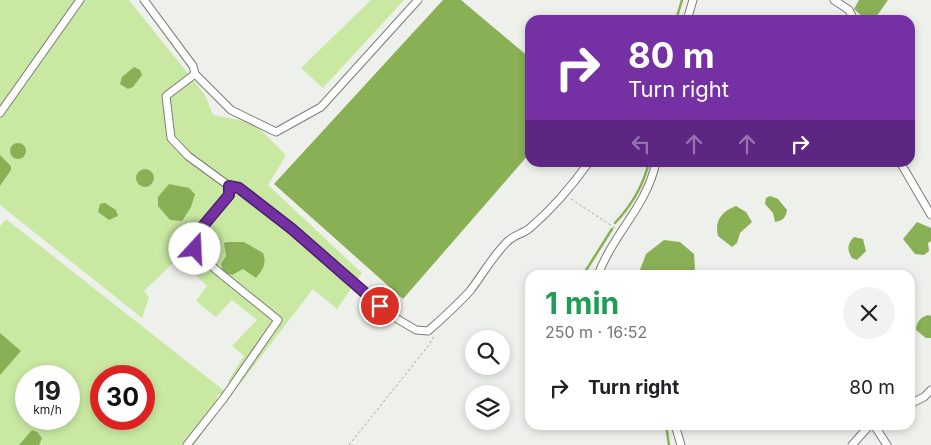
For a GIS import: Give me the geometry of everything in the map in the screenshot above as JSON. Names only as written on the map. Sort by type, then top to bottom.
[{"type":"street","points":[[0,113],[80,0]]},
{"type":"street","points":[[144,0],[193,66],[195,74],[231,110],[276,132],[321,107],[418,0]]},
{"type":"street","points":[[688,15],[693,0]]},
{"type":"street","points":[[834,0],[849,10],[852,15]]},
{"type":"street","points":[[195,74],[166,96],[171,138],[188,156],[229,186],[239,188],[262,204],[389,314],[416,330],[428,331],[437,323],[470,290],[492,257],[510,239],[527,230],[564,194],[585,167]]},
{"type":"street","points":[[601,270],[620,232],[644,200],[654,167]]},
{"type":"street","points":[[903,167],[931,215]]},
{"type":"street","points":[[187,445],[224,398],[278,320],[215,269],[195,249],[198,232],[229,195],[229,186]]},
{"type":"street","points":[[915,402],[924,397],[931,390]]},
{"type":"street","points":[[677,430],[681,445]]},
{"type":"street","points":[[852,445],[867,430]]},
{"type":"street","points":[[876,430],[887,445]]},
{"type":"path","points":[[564,194],[620,232]]},
{"type":"path","points":[[349,445],[429,345],[437,323]]},
{"type":"shaded area","points":[[0,0],[129,0],[205,95],[213,115],[254,123],[286,155],[268,185],[362,273],[337,309],[313,289],[236,389],[228,381],[244,356],[232,346],[257,320],[232,300],[216,317],[196,301],[207,286],[178,258],[144,291],[149,297],[142,318],[0,205]]},
{"type":"shaded area","points":[[371,0],[404,0],[323,88],[301,68]]},
{"type":"shaded area","points":[[443,0],[461,0],[525,54],[525,159],[403,299],[274,184]]},
{"type":"shaded area","points":[[859,0],[888,0],[878,15],[861,15],[854,9]]},
{"type":"shaded area","points":[[134,67],[140,70],[142,75],[133,87],[128,89],[120,84],[122,77]]},
{"type":"shaded area","points":[[18,143],[24,145],[26,151],[24,157],[18,159],[12,157],[10,151],[12,145]]},
{"type":"shaded area","points":[[0,155],[11,166],[11,170],[0,186]]},
{"type":"shaded area","points":[[145,169],[151,172],[154,178],[151,184],[145,187],[139,184],[136,178],[139,172]]},
{"type":"shaded area","points":[[169,184],[189,188],[195,194],[191,207],[182,221],[170,220],[158,206],[158,197]]},
{"type":"shaded area","points":[[770,196],[778,199],[787,210],[785,217],[780,221],[775,222],[773,213],[765,204],[766,198]]},
{"type":"shaded area","points":[[105,203],[116,210],[118,216],[109,220],[98,212],[100,204]]},
{"type":"shaded area","points":[[736,206],[746,212],[752,222],[740,233],[737,243],[732,247],[718,236],[717,226],[720,217]]},
{"type":"shaded area","points":[[6,219],[227,393],[217,395],[217,413],[194,445],[0,445],[0,226]]},
{"type":"shaded area","points":[[917,222],[931,228],[931,241],[928,243],[929,251],[924,255],[915,254],[903,239]]},
{"type":"shaded area","points":[[854,237],[863,239],[866,251],[857,260],[852,258],[849,252],[850,242]]},
{"type":"shaded area","points":[[664,240],[680,242],[694,254],[695,268],[694,270],[640,270],[646,254]]},
{"type":"shaded area","points":[[244,242],[263,253],[264,266],[256,278],[243,269],[232,275],[223,272],[221,264],[226,256],[224,243]]},
{"type":"shaded area","points":[[928,315],[931,316],[931,338],[926,338],[916,330],[919,321]]},
{"type":"shaded area","points":[[0,333],[21,351],[0,375]]},
{"type":"shaded area","points":[[32,430],[37,432],[42,438],[39,445],[19,445]]},
{"type":"waterway","points":[[678,15],[682,0]]},
{"type":"waterway","points":[[615,223],[636,195],[644,180],[648,167]]},
{"type":"waterway","points":[[586,270],[612,229]]},
{"type":"waterway","points":[[667,430],[669,445]]},
{"type":"route","points":[[195,249],[198,232],[229,195],[229,186],[239,188],[292,229],[312,249],[329,261],[380,306]]}]
